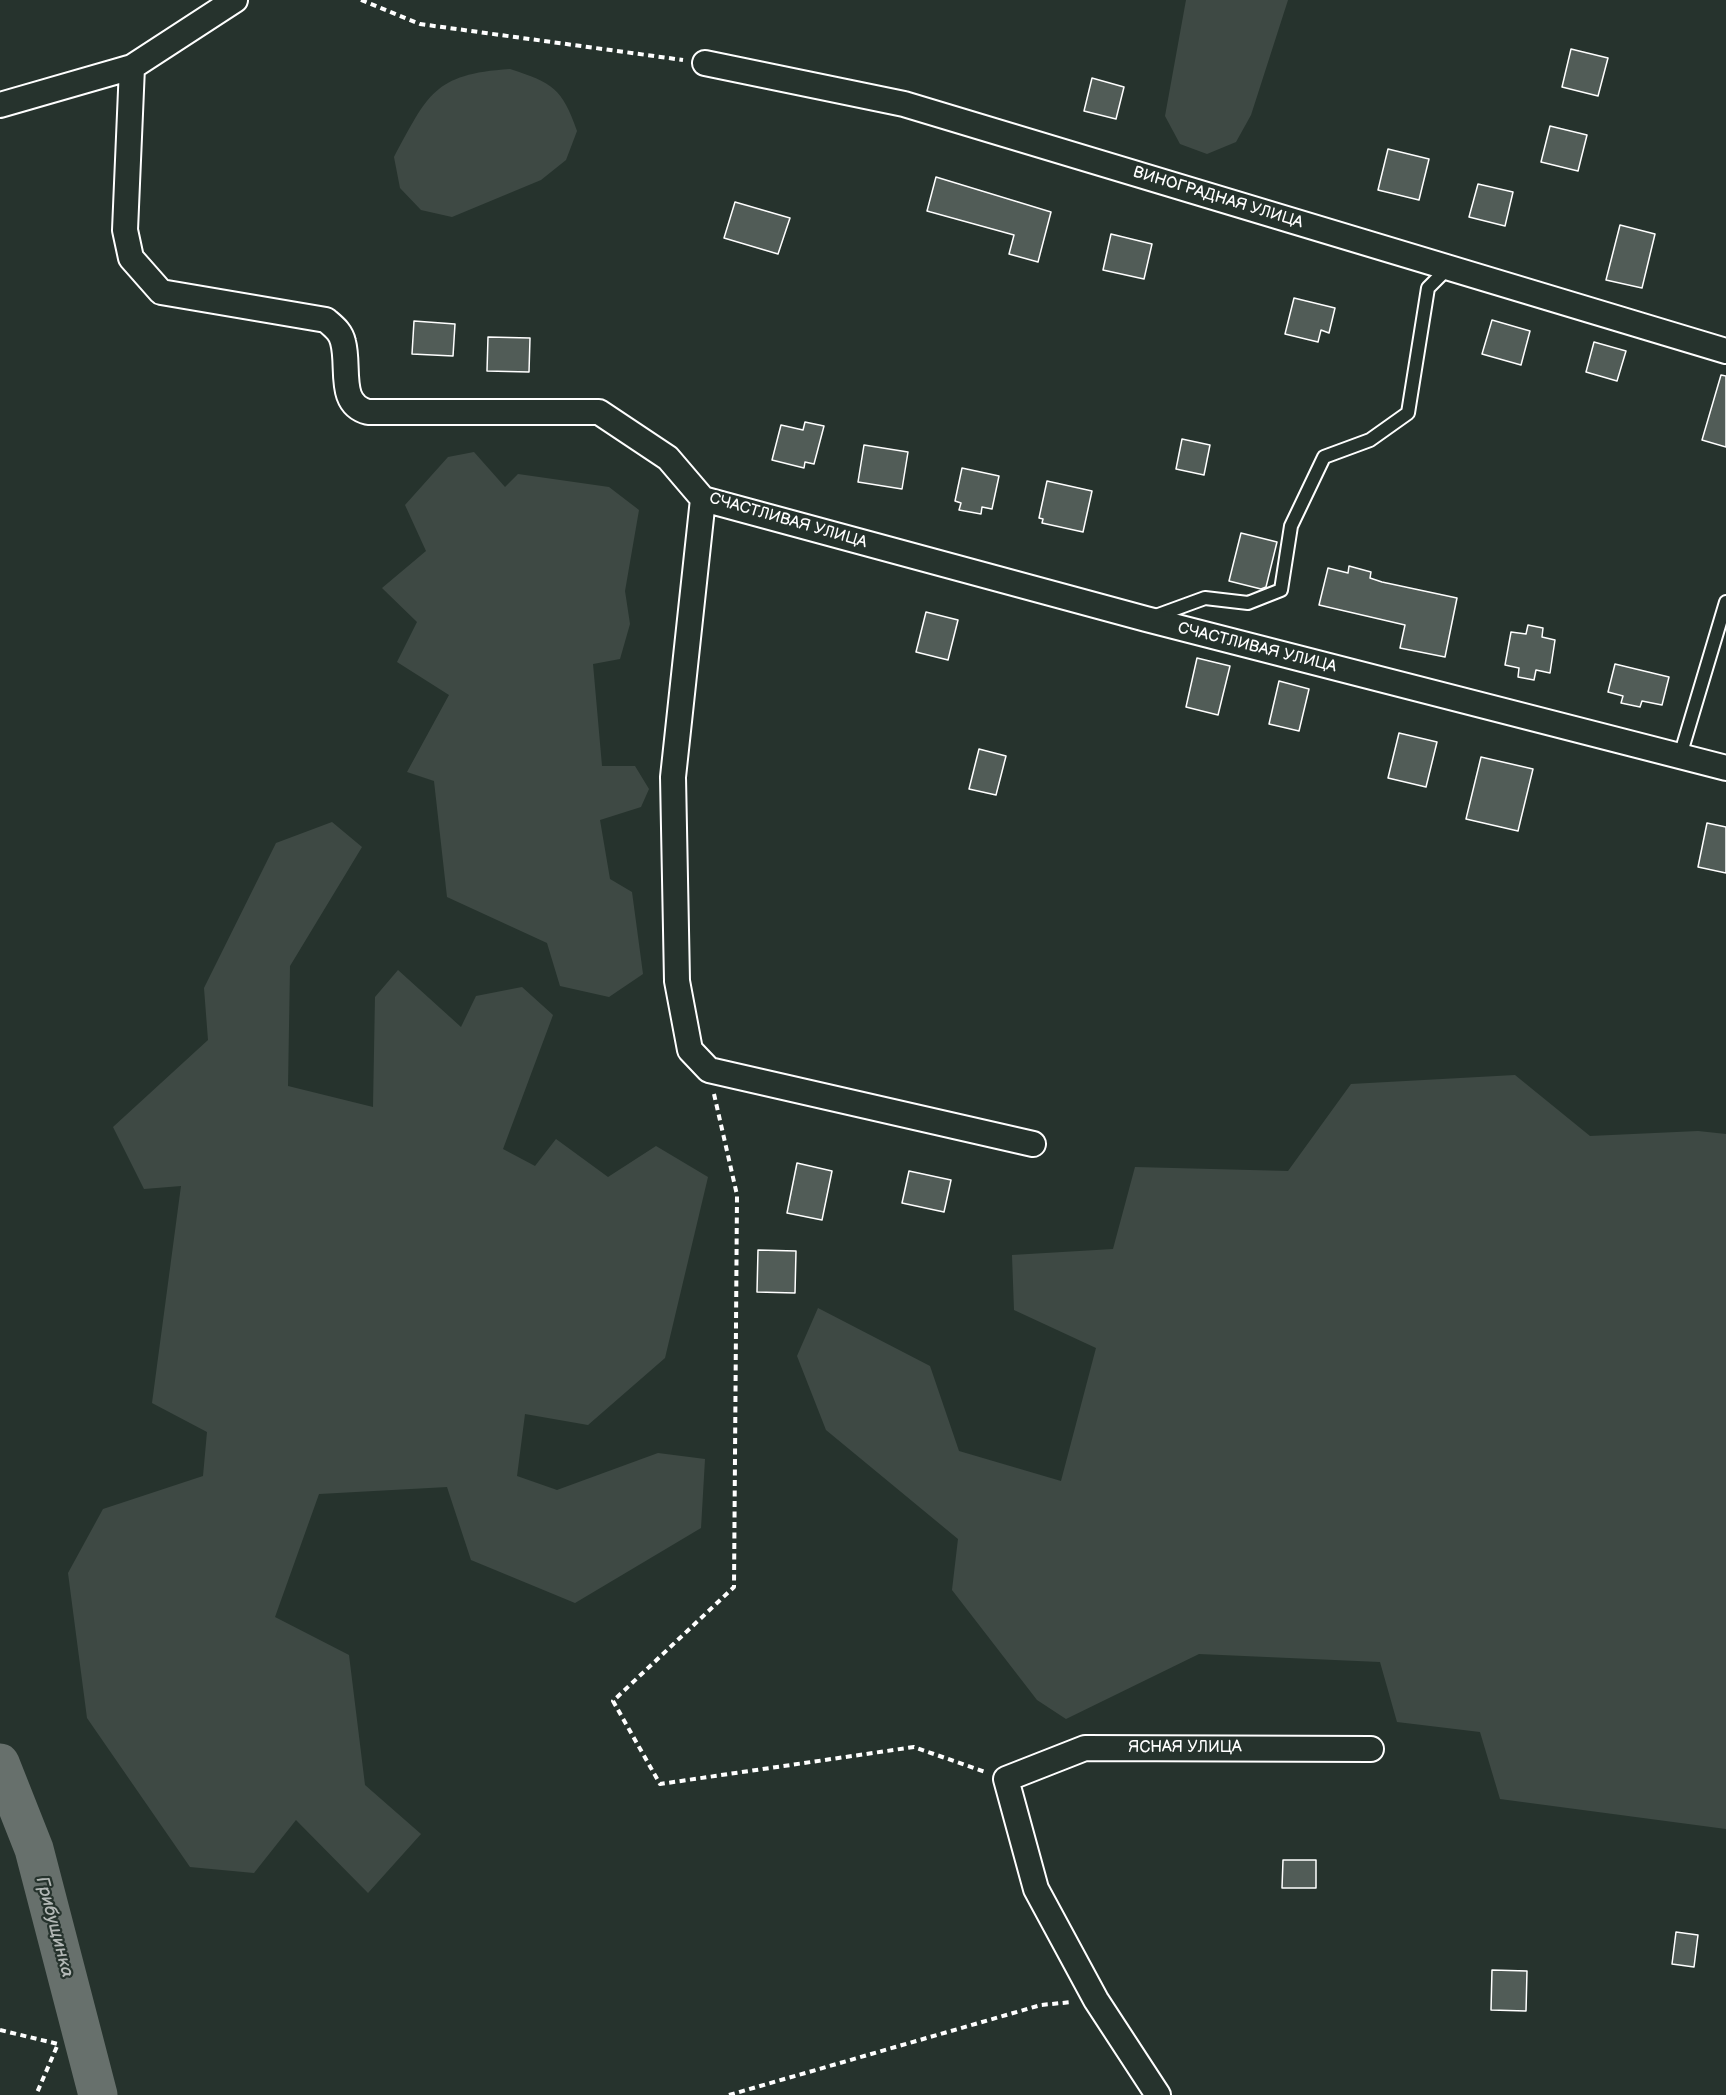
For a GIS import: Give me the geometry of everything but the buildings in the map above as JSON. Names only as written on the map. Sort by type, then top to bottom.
[{"type":"street","points":[[0,105],[132,67],[236,0]]},
{"type":"street","name":"ВИНОГРАДНАЯ УЛИЦА","points":[[705,63],[904,104],[1726,351]]},
{"type":"street","name":"СЧАСТЛИВАЯ УЛИЦА","points":[[132,67],[125,230],[131,258],[161,292],[326,320],[338,331],[343,342],[351,402],[359,410],[368,412],[599,412],[668,458],[703,499],[1146,620],[1726,768]]},
{"type":"street","points":[[703,499],[672,777],[677,981],[690,1050],[709,1070],[1033,1144]]},
{"type":"street","name":"ЯСНАЯ УЛИЦА","points":[[1006,1779],[1086,1748],[1371,1749]]},
{"type":"street","points":[[1006,1779],[1036,1889],[1095,2000],[1158,2095]]},
{"type":"lane","points":[[1146,620],[1205,598],[1248,603],[1281,590],[1291,526],[1324,457],[1370,440],[1408,413],[1428,288],[1449,267]]},
{"type":"lane","points":[[1680,756],[1726,602]]},
{"type":"path","points":[[361,0],[420,24],[705,63]]},
{"type":"path","points":[[709,1070],[737,1194],[734,1587],[613,1701],[660,1785],[914,1747],[1006,1779]]},
{"type":"path","points":[[729,2095],[1041,2005],[1095,2000]]},
{"type":"path","points":[[0,2030],[58,2044],[36,2095]]},
{"type":"shaded area","points":[[1186,0],[1288,0],[1251,115],[1236,142],[1207,154],[1180,144],[1165,116]]},
{"type":"shaded area","points":[[510,69],[546,83],[561,96],[577,131],[566,160],[541,180],[452,217],[421,210],[400,188],[394,157],[425,103],[448,83],[464,76]]},
{"type":"shaded area","points":[[474,452],[505,487],[518,474],[609,487],[639,510],[625,591],[630,624],[620,659],[593,664],[602,766],[635,766],[649,789],[641,807],[600,820],[610,879],[632,892],[643,974],[609,997],[560,986],[547,943],[447,897],[434,781],[407,772],[449,695],[397,662],[417,622],[382,588],[426,551],[405,505],[448,457]]},
{"type":"shaded area","points":[[332,822],[362,847],[290,966],[288,1086],[373,1107],[375,997],[398,970],[461,1027],[476,996],[522,987],[553,1015],[503,1149],[535,1166],[556,1139],[608,1177],[656,1146],[708,1177],[665,1358],[588,1425],[525,1414],[517,1476],[557,1490],[658,1453],[705,1459],[701,1528],[575,1603],[471,1560],[447,1487],[319,1494],[275,1617],[349,1655],[365,1785],[421,1834],[368,1893],[296,1820],[254,1873],[190,1867],[87,1718],[68,1573],[103,1509],[203,1476],[207,1432],[152,1403],[181,1186],[144,1189],[113,1127],[208,1040],[204,988],[276,843]]},
{"type":"shaded area","points":[[1515,1075],[1590,1136],[1698,1131],[1726,1134],[1726,1829],[1500,1799],[1480,1732],[1397,1722],[1380,1662],[1199,1654],[1066,1719],[1037,1700],[952,1590],[958,1539],[826,1430],[797,1356],[818,1308],[930,1366],[959,1451],[1061,1481],[1096,1348],[1014,1310],[1012,1255],[1113,1249],[1135,1167],[1288,1171],[1351,1084]]},
{"type":"waterway","name":"Грибущинка","points":[[0,1763],[34,1849],[98,2095]]}]
